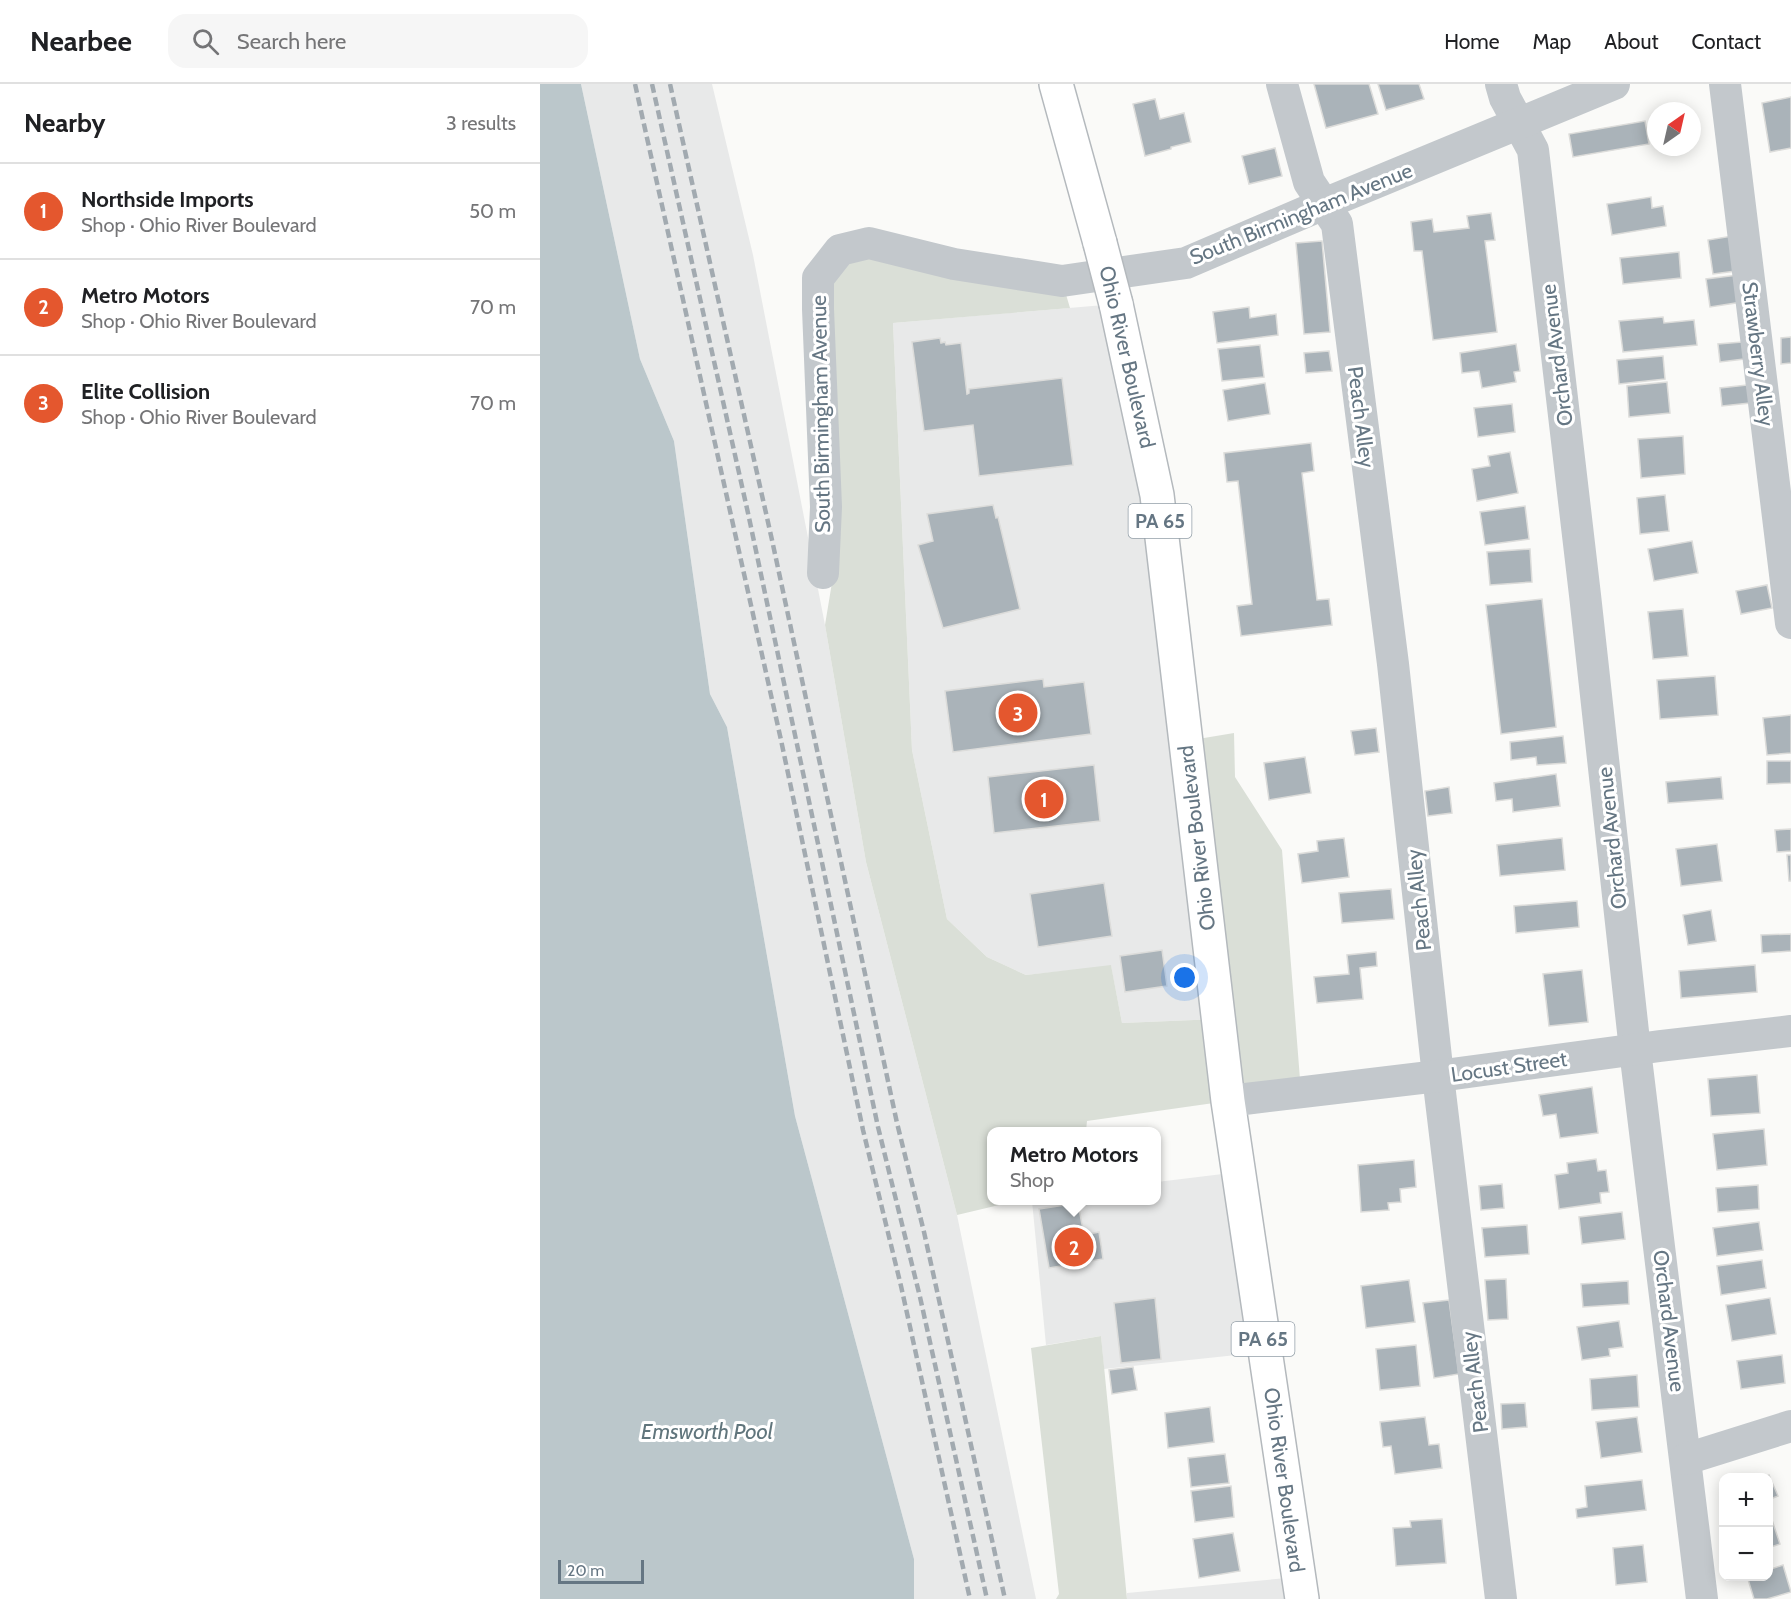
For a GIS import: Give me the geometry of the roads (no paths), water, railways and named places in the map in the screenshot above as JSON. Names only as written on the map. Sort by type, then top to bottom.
[{"type":"highway","name":"Ohio River Boulevard","points":[[1056,84],[1116,304],[1157,495],[1228,1101],[1302,1599]]},
{"type":"street","name":"Peach Alley","points":[[1282,84],[1309,182],[1337,224],[1393,664],[1438,1077],[1501,1599]]},
{"type":"street","name":"Orchard Avenue","points":[[1501,84],[1505,98],[1533,150],[1635,1050],[1702,1599]]},
{"type":"street","name":"South Birmingham Avenue","points":[[823,573],[826,507],[818,278],[840,250],[869,243],[954,264],[1062,280],[1186,263],[1614,84]]},
{"type":"street","name":"Strawberry Alley","points":[[1725,84],[1791,623]]},
{"type":"street","name":"Locust Street","points":[[1228,1101],[1438,1077],[1791,1031]]},
{"type":"street","points":[[1686,1459],[1791,1426]]},
{"type":"water","name":"Emsworth Pool","points":[[540,84],[581,84],[640,359],[674,441],[710,694],[727,727],[795,1116],[914,1559],[914,1599],[540,1599]]},
{"type":"railway","points":[[635,84],[781,740],[863,1130],[901,1286],[970,1599]]},
{"type":"railway","points":[[652,84],[748,513],[878,1127],[920,1297],[987,1599]]},
{"type":"railway","points":[[670,84],[772,540],[897,1123],[924,1232],[1005,1599]]},
{"type":"place","name":"Elite Collision","points":[[1018,713]]},
{"type":"place","name":"Northside Imports","points":[[1044,799]]},
{"type":"place","name":"Metro Motors","points":[[1074,1247]]}]
